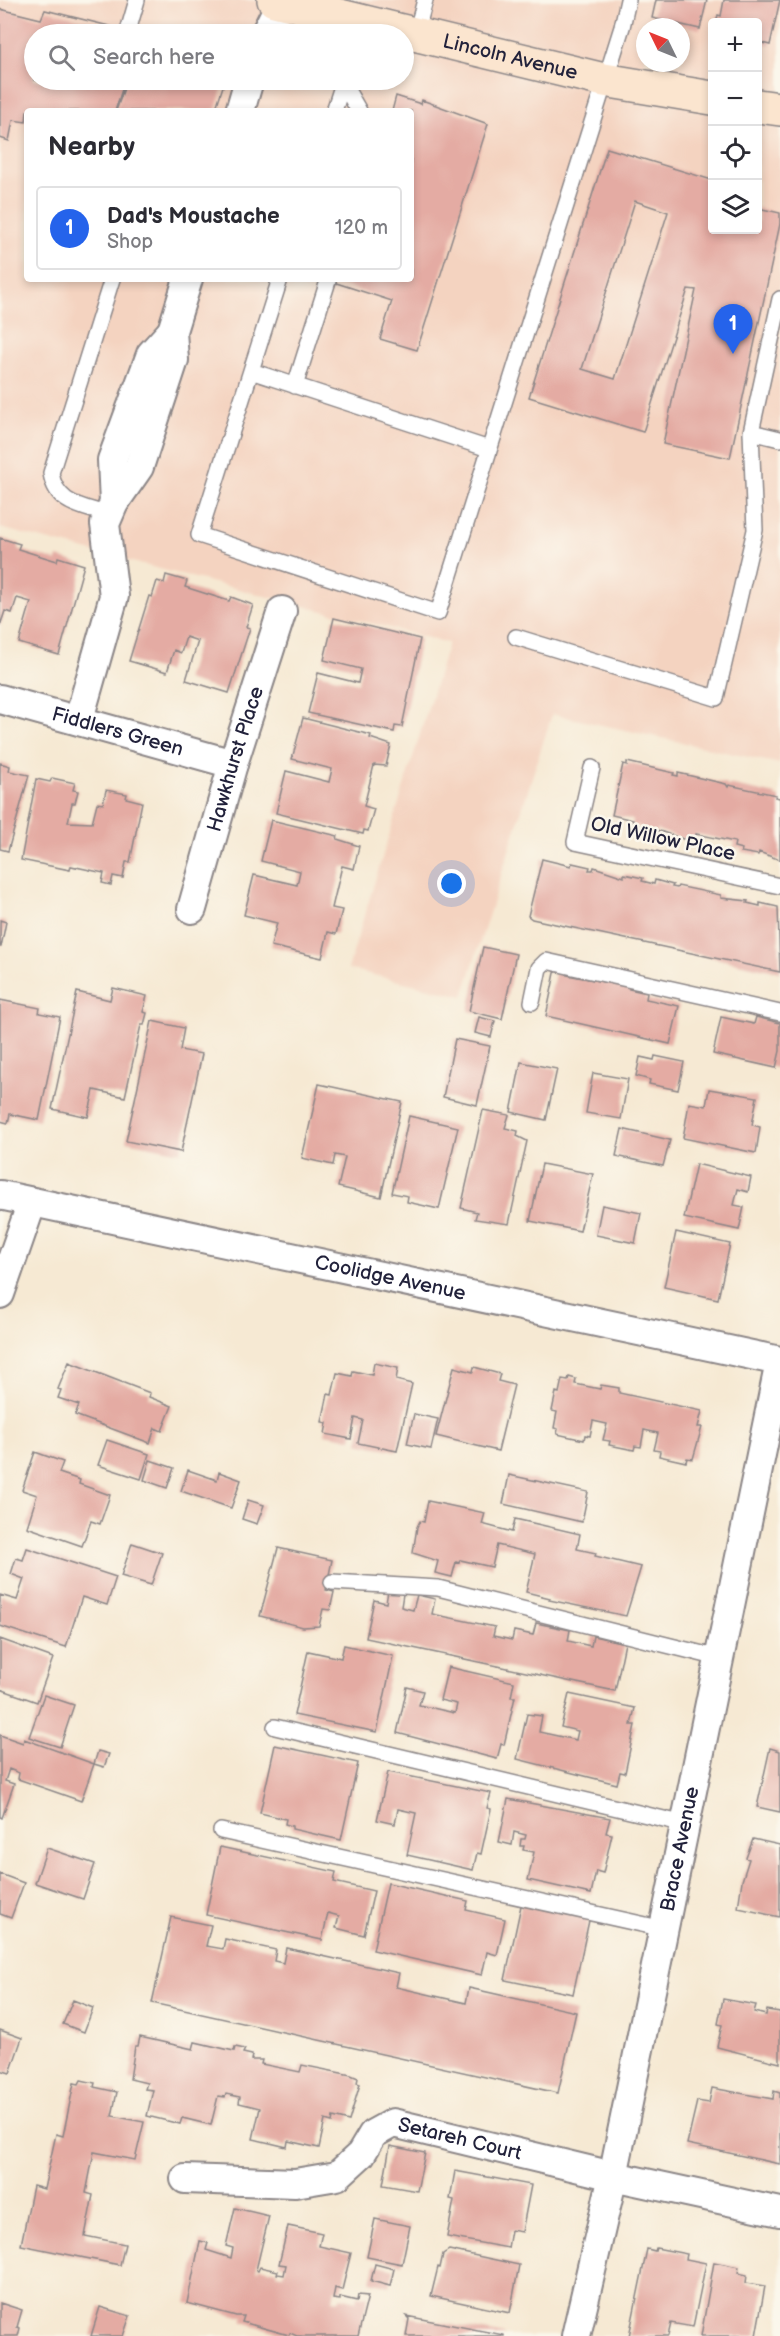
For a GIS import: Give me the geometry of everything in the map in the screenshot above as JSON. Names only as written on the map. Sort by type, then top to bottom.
[{"type":"main road","name":"Lincoln Avenue","points":[[278,1],[378,24]]},
{"type":"main road","name":"Lincoln Avenue","points":[[416,34],[603,80],[708,97]]},
{"type":"main road","points":[[762,107],[780,109]]},
{"type":"street","points":[[270,24],[278,1]]},
{"type":"street","points":[[241,108],[246,90]]},
{"type":"street","points":[[79,719],[114,596],[105,524],[111,509],[112,460],[151,354],[172,331],[187,282]]},
{"type":"street","name":"Hawkhurst Place","points":[[192,909],[233,764],[282,611]]},
{"type":"street","name":"Fiddlers Green","points":[[0,699],[79,719],[233,764]]},
{"type":"street","name":"Coolidge Avenue","points":[[0,1195],[780,1362]]},
{"type":"street","points":[[0,1294],[32,1202]]},
{"type":"street","name":"Brace Avenue","points":[[576,2336],[613,2176],[719,1658],[776,1402],[780,1362]]},
{"type":"street","name":"Setareh Court","points":[[184,2179],[295,2183],[337,2176],[361,2154],[374,2134],[393,2123],[613,2176],[780,2212]]},
{"type":"lane","points":[[130,24],[137,0]]},
{"type":"lane","points":[[416,34],[425,0]]},
{"type":"lane","points":[[279,282],[199,535],[438,613],[603,80],[622,27],[628,0]]},
{"type":"lane","points":[[335,108],[341,90]]},
{"type":"lane","points":[[348,90],[358,108]]},
{"type":"lane","points":[[111,282],[51,473],[53,488],[64,500],[111,509]]},
{"type":"lane","points":[[295,386],[328,282]]},
{"type":"lane","points":[[516,637],[716,698],[755,530],[751,432],[780,298]]},
{"type":"lane","points":[[251,371],[489,449]]},
{"type":"lane","points":[[751,432],[780,439]]},
{"type":"lane","name":"Old Willow Place","points":[[592,768],[575,842],[780,886]]},
{"type":"lane","points":[[532,1002],[538,968],[546,961],[780,1013]]},
{"type":"lane","points":[[332,1582],[438,1588],[719,1658]]},
{"type":"lane","points":[[275,1727],[685,1824]]},
{"type":"lane","points":[[221,1831],[664,1929]]},
{"type":"shaded area","points":[[0,0],[780,0],[780,764],[552,714],[463,996],[348,969],[448,643],[0,528]]},
{"type":"building","points":[[656,0],[707,0],[700,29],[690,27],[690,18],[652,18]]},
{"type":"building","points":[[724,0],[780,0],[770,45],[762,43],[762,18],[717,18],[718,15],[721,16]]},
{"type":"building","points":[[0,9],[41,19],[45,10],[101,24],[24,24],[24,90],[122,90],[116,108],[24,108],[24,122],[13,120],[9,141],[0,138]]},
{"type":"building","points":[[123,90],[222,90],[216,108],[117,108]]},
{"type":"building","points":[[396,96],[421,104],[422,100],[488,124],[417,350],[380,339],[392,301],[333,282],[414,282],[414,108],[393,108]]},
{"type":"building","points":[[607,148],[708,179],[708,234],[762,234],[762,209],[780,213],[780,224],[730,458],[663,444],[696,290],[688,289],[643,432],[529,397]],"holes":[[[635,201],[668,212],[615,379],[582,369]]]},
{"type":"building","points":[[0,538],[20,544],[18,549],[57,561],[58,557],[84,565],[59,655],[19,643],[31,602],[17,598],[12,613],[5,611],[0,626]]},
{"type":"building","points":[[166,575],[187,581],[185,587],[229,601],[231,597],[253,605],[246,627],[250,628],[229,693],[186,680],[198,641],[186,637],[181,653],[174,650],[167,672],[129,661],[149,596],[152,597],[157,581],[164,583]]},
{"type":"building","points":[[334,618],[420,639],[402,727],[395,726],[394,732],[308,713],[318,673],[358,683],[361,669],[324,660]]},
{"type":"building","points":[[303,718],[371,735],[370,738],[391,745],[386,766],[374,765],[364,806],[374,809],[368,831],[364,830],[363,834],[276,813],[286,771],[329,782],[332,769],[292,759]]},
{"type":"building","points":[[627,762],[674,773],[673,775],[678,776],[678,773],[726,784],[728,787],[729,785],[776,795],[775,797],[780,798],[780,860],[759,852],[758,855],[741,852],[742,849],[734,847],[735,842],[696,834],[695,839],[687,837],[686,840],[657,830],[657,833],[639,829],[640,826],[632,825],[633,820],[612,815],[623,764],[627,765]]},
{"type":"building","points":[[0,763],[10,766],[9,771],[29,775],[8,851],[0,849]]},
{"type":"building","points":[[52,778],[75,783],[73,790],[78,791],[75,803],[72,803],[68,822],[92,823],[97,803],[103,804],[106,790],[127,794],[126,798],[142,802],[130,862],[126,862],[123,878],[113,876],[111,885],[102,883],[104,873],[71,866],[70,870],[21,860],[36,779],[50,782]]},
{"type":"building","points":[[271,820],[338,836],[337,839],[359,846],[354,869],[342,866],[332,908],[342,910],[336,934],[328,932],[322,958],[271,946],[277,923],[244,915],[254,875],[297,885],[300,871],[261,861]]},
{"type":"building","points":[[542,859],[571,866],[572,863],[590,867],[589,870],[593,870],[594,867],[624,877],[624,874],[643,878],[642,881],[654,884],[655,880],[673,885],[672,887],[677,888],[678,886],[721,895],[721,898],[748,901],[747,903],[760,906],[760,903],[778,907],[780,972],[532,919],[528,916]]},
{"type":"building","points":[[0,920],[6,922],[1,947],[0,947]]},
{"type":"building","points":[[483,947],[516,954],[502,1019],[469,1011]]},
{"type":"building","points":[[558,971],[568,973],[567,975],[630,987],[629,989],[647,993],[646,999],[679,1006],[670,1044],[546,1016],[555,973]]},
{"type":"building","points":[[113,988],[147,996],[143,1012],[147,1013],[144,1025],[141,1025],[125,1097],[94,1090],[88,1117],[52,1109],[77,992],[110,1000]]},
{"type":"building","points":[[0,1000],[40,1008],[39,1013],[60,1017],[39,1120],[10,1114],[8,1123],[0,1121]]},
{"type":"building","points":[[479,1017],[495,1021],[491,1037],[475,1033]]},
{"type":"building","points":[[721,1017],[754,1024],[756,1017],[780,1023],[780,1051],[776,1068],[713,1054]]},
{"type":"building","points":[[152,1021],[184,1028],[180,1050],[202,1054],[181,1152],[126,1141]]},
{"type":"building","points":[[455,1039],[490,1046],[477,1105],[443,1097]]},
{"type":"building","points":[[655,1056],[684,1062],[678,1090],[649,1084],[650,1080],[636,1076],[640,1057],[654,1060]]},
{"type":"building","points":[[521,1062],[557,1069],[546,1120],[511,1112]]},
{"type":"building","points":[[593,1073],[628,1079],[621,1119],[586,1113]]},
{"type":"building","points":[[319,1084],[402,1102],[381,1197],[338,1187],[345,1157],[335,1155],[333,1165],[302,1158]]},
{"type":"building","points":[[709,1089],[757,1097],[752,1125],[760,1127],[756,1153],[683,1138],[689,1103],[706,1106]]},
{"type":"building","points":[[483,1110],[509,1115],[505,1128],[518,1131],[517,1136],[527,1141],[509,1224],[475,1219],[477,1212],[461,1208]]},
{"type":"building","points":[[409,1116],[458,1127],[439,1209],[407,1202],[408,1196],[392,1193]]},
{"type":"building","points":[[622,1129],[670,1140],[663,1166],[616,1156]]},
{"type":"building","points":[[542,1164],[593,1174],[580,1231],[530,1221]]},
{"type":"building","points":[[696,1164],[751,1177],[748,1192],[738,1189],[734,1205],[744,1207],[739,1230],[684,1218]]},
{"type":"building","points":[[602,1205],[641,1213],[635,1243],[596,1235]]},
{"type":"building","points":[[676,1232],[730,1244],[718,1299],[664,1287]]},
{"type":"building","points":[[69,1362],[150,1393],[149,1397],[172,1406],[162,1431],[155,1428],[150,1443],[75,1415],[79,1405],[58,1398],[61,1390],[58,1389]]},
{"type":"building","points":[[374,1363],[398,1368],[396,1380],[412,1384],[397,1451],[358,1443],[363,1420],[355,1418],[351,1439],[325,1434],[327,1423],[322,1422],[328,1394],[332,1395],[337,1373],[352,1376],[353,1371],[372,1375]]},
{"type":"building","points":[[454,1367],[473,1372],[474,1367],[500,1374],[498,1381],[514,1385],[498,1451],[436,1436]]},
{"type":"building","points":[[569,1377],[576,1379],[575,1384],[600,1389],[601,1385],[619,1388],[619,1393],[702,1411],[698,1427],[702,1427],[693,1459],[687,1458],[686,1462],[659,1456],[660,1451],[654,1450],[658,1433],[644,1430],[641,1447],[635,1446],[634,1450],[609,1445],[610,1441],[603,1440],[607,1424],[593,1421],[590,1436],[585,1435],[584,1440],[557,1434],[558,1429],[554,1428],[557,1412],[552,1411],[556,1392],[559,1393],[562,1379],[568,1380]]},
{"type":"building","points":[[414,1414],[438,1419],[431,1449],[407,1444]]},
{"type":"building","points":[[107,1440],[149,1454],[141,1479],[98,1465]]},
{"type":"building","points":[[35,1452],[63,1462],[59,1473],[80,1480],[79,1484],[110,1495],[100,1524],[91,1521],[82,1546],[27,1527],[37,1495],[22,1490]]},
{"type":"building","points":[[150,1460],[174,1468],[167,1488],[144,1480]]},
{"type":"building","points":[[188,1470],[217,1480],[219,1472],[241,1480],[231,1508],[181,1491]]},
{"type":"building","points":[[509,1475],[588,1492],[582,1522],[503,1504]]},
{"type":"building","points":[[248,1500],[264,1505],[257,1524],[242,1519]]},
{"type":"building","points":[[428,1501],[485,1513],[482,1524],[512,1532],[515,1519],[580,1534],[577,1549],[596,1553],[595,1556],[641,1567],[626,1616],[549,1600],[550,1598],[526,1592],[535,1554],[497,1545],[492,1567],[460,1560],[459,1563],[456,1562],[452,1577],[435,1573],[438,1561],[413,1553],[417,1527],[420,1521],[424,1522]]},
{"type":"building","points":[[132,1543],[162,1553],[151,1585],[121,1576]]},
{"type":"building","points":[[27,1548],[116,1577],[107,1605],[82,1597],[66,1647],[0,1626],[0,1595],[17,1600],[24,1579],[11,1574],[16,1558],[23,1560]]},
{"type":"building","points":[[278,1548],[332,1560],[326,1590],[334,1592],[330,1610],[323,1609],[319,1626],[303,1627],[260,1616]]},
{"type":"building","points":[[388,1591],[403,1594],[401,1607],[413,1610],[417,1595],[435,1599],[432,1614],[495,1627],[493,1636],[512,1640],[514,1631],[533,1635],[536,1623],[570,1630],[568,1641],[591,1646],[593,1636],[625,1643],[615,1691],[366,1638],[374,1600],[386,1603]]},
{"type":"building","points":[[0,1639],[53,1658],[37,1702],[0,1689]]},
{"type":"building","points":[[344,1645],[393,1656],[377,1732],[294,1715],[308,1651],[341,1658]]},
{"type":"building","points":[[448,1667],[514,1682],[511,1697],[515,1697],[504,1745],[501,1744],[497,1759],[397,1733],[407,1687],[423,1691],[419,1705],[455,1713],[457,1704],[440,1700]]},
{"type":"building","points":[[569,1694],[635,1708],[631,1725],[635,1725],[625,1773],[620,1772],[617,1784],[517,1759],[527,1714],[542,1716],[539,1732],[576,1740],[578,1731],[561,1727]]},
{"type":"building","points":[[44,1695],[74,1705],[60,1747],[29,1737]]},
{"type":"building","points":[[0,1735],[23,1743],[24,1739],[94,1764],[81,1801],[18,1779],[19,1773],[9,1769],[5,1781],[14,1784],[2,1818],[0,1817]]},
{"type":"building","points":[[275,1745],[358,1763],[341,1840],[292,1829],[292,1826],[285,1824],[286,1819],[260,1813]]},
{"type":"building","points":[[770,1748],[780,1751],[780,1812],[757,1807]]},
{"type":"building","points":[[98,1751],[109,1754],[104,1767],[94,1764]]},
{"type":"building","points":[[388,1772],[491,1793],[487,1808],[491,1809],[481,1854],[477,1853],[473,1870],[407,1855],[416,1813],[398,1809],[395,1824],[377,1820]]},
{"type":"building","points":[[508,1799],[610,1818],[606,1833],[612,1834],[603,1873],[596,1871],[591,1894],[528,1880],[534,1852],[523,1850],[524,1846],[520,1846],[521,1839],[525,1839],[526,1835],[514,1832],[512,1845],[499,1842]]},
{"type":"building","points":[[753,1839],[780,1845],[780,1917],[738,1908],[742,1881],[749,1859],[746,1858]]},
{"type":"building","points":[[220,1847],[336,1872],[334,1882],[374,1891],[364,1935],[336,1928],[339,1916],[328,1913],[322,1940],[206,1915]]},
{"type":"building","points":[[47,1848],[95,1864],[83,1899],[35,1883]]},
{"type":"building","points":[[0,1874],[24,1883],[11,1918],[0,1914]]},
{"type":"building","points":[[388,1883],[468,1901],[466,1910],[505,1919],[497,1955],[487,1952],[482,1975],[373,1950]]},
{"type":"building","points":[[522,1901],[590,1916],[573,1994],[505,1980]]},
{"type":"building","points":[[171,1917],[211,1925],[206,1946],[223,1949],[225,1939],[276,1950],[274,1961],[283,1963],[286,1948],[399,1973],[396,1987],[466,2003],[469,1988],[576,2012],[558,2093],[152,2003]]},
{"type":"building","points":[[723,1999],[756,2005],[754,2012],[766,2015],[767,2010],[780,2012],[780,2063],[717,2047],[722,2025],[718,2024]]},
{"type":"building","points":[[73,2000],[93,2008],[84,2032],[63,2024]]},
{"type":"building","points":[[0,2030],[22,2038],[10,2073],[0,2070]]},
{"type":"building","points":[[140,2037],[193,2049],[195,2042],[234,2051],[235,2047],[245,2049],[243,2053],[252,2055],[251,2060],[262,2060],[261,2064],[300,2072],[302,2065],[351,2075],[358,2078],[357,2083],[360,2084],[349,2121],[333,2117],[332,2122],[325,2120],[319,2148],[288,2141],[287,2147],[253,2139],[260,2108],[239,2103],[240,2097],[226,2094],[225,2097],[218,2096],[211,2125],[182,2118],[180,2124],[147,2116],[153,2090],[145,2089],[147,2083],[130,2079],[135,2046],[138,2046]]},
{"type":"building","points":[[81,2080],[95,2083],[94,2087],[117,2092],[112,2116],[144,2122],[135,2160],[94,2152],[86,2193],[93,2195],[85,2236],[125,2244],[120,2265],[21,2245],[33,2186],[44,2189],[56,2134],[63,2136],[74,2083],[79,2084]]},
{"type":"building","points":[[712,2088],[773,2099],[774,2091],[780,2093],[780,2164],[687,2144],[697,2101],[709,2103]]},
{"type":"building","points":[[390,2146],[425,2153],[417,2191],[383,2185]]},
{"type":"building","points":[[455,2171],[531,2185],[522,2232],[511,2230],[508,2248],[447,2237],[454,2200],[450,2199]]},
{"type":"building","points":[[235,2208],[269,2216],[256,2270],[258,2271],[260,2267],[278,2271],[277,2274],[284,2275],[286,2265],[279,2264],[288,2226],[322,2233],[319,2246],[351,2253],[342,2290],[335,2288],[333,2299],[340,2300],[340,2297],[357,2301],[358,2295],[368,2296],[358,2336],[297,2336],[290,2333],[289,2335],[242,2322],[244,2316],[187,2303],[200,2241],[208,2243],[206,2250],[231,2258],[233,2248],[226,2246]]},
{"type":"building","points":[[375,2219],[410,2226],[402,2264],[367,2257]]},
{"type":"building","points":[[656,2248],[687,2254],[686,2259],[706,2263],[693,2327],[671,2323],[668,2336],[629,2336],[647,2249],[655,2251]]},
{"type":"building","points":[[449,2250],[519,2265],[510,2313],[431,2296],[443,2254]]},
{"type":"building","points":[[714,2262],[739,2267],[738,2273],[747,2275],[746,2283],[765,2286],[756,2336],[701,2336]]},
{"type":"building","points":[[375,2264],[394,2269],[390,2286],[371,2281]]},
{"type":"building","points":[[0,2303],[22,2310],[17,2327],[20,2328],[18,2336],[0,2336]]},
{"type":"building","points":[[100,2307],[130,2316],[123,2336],[91,2336]]},
{"type":"building","points":[[406,2316],[504,2336],[406,2336],[409,2319]]},
{"type":"place","name":"Dad's Moustache","points":[[733,354]]}]
